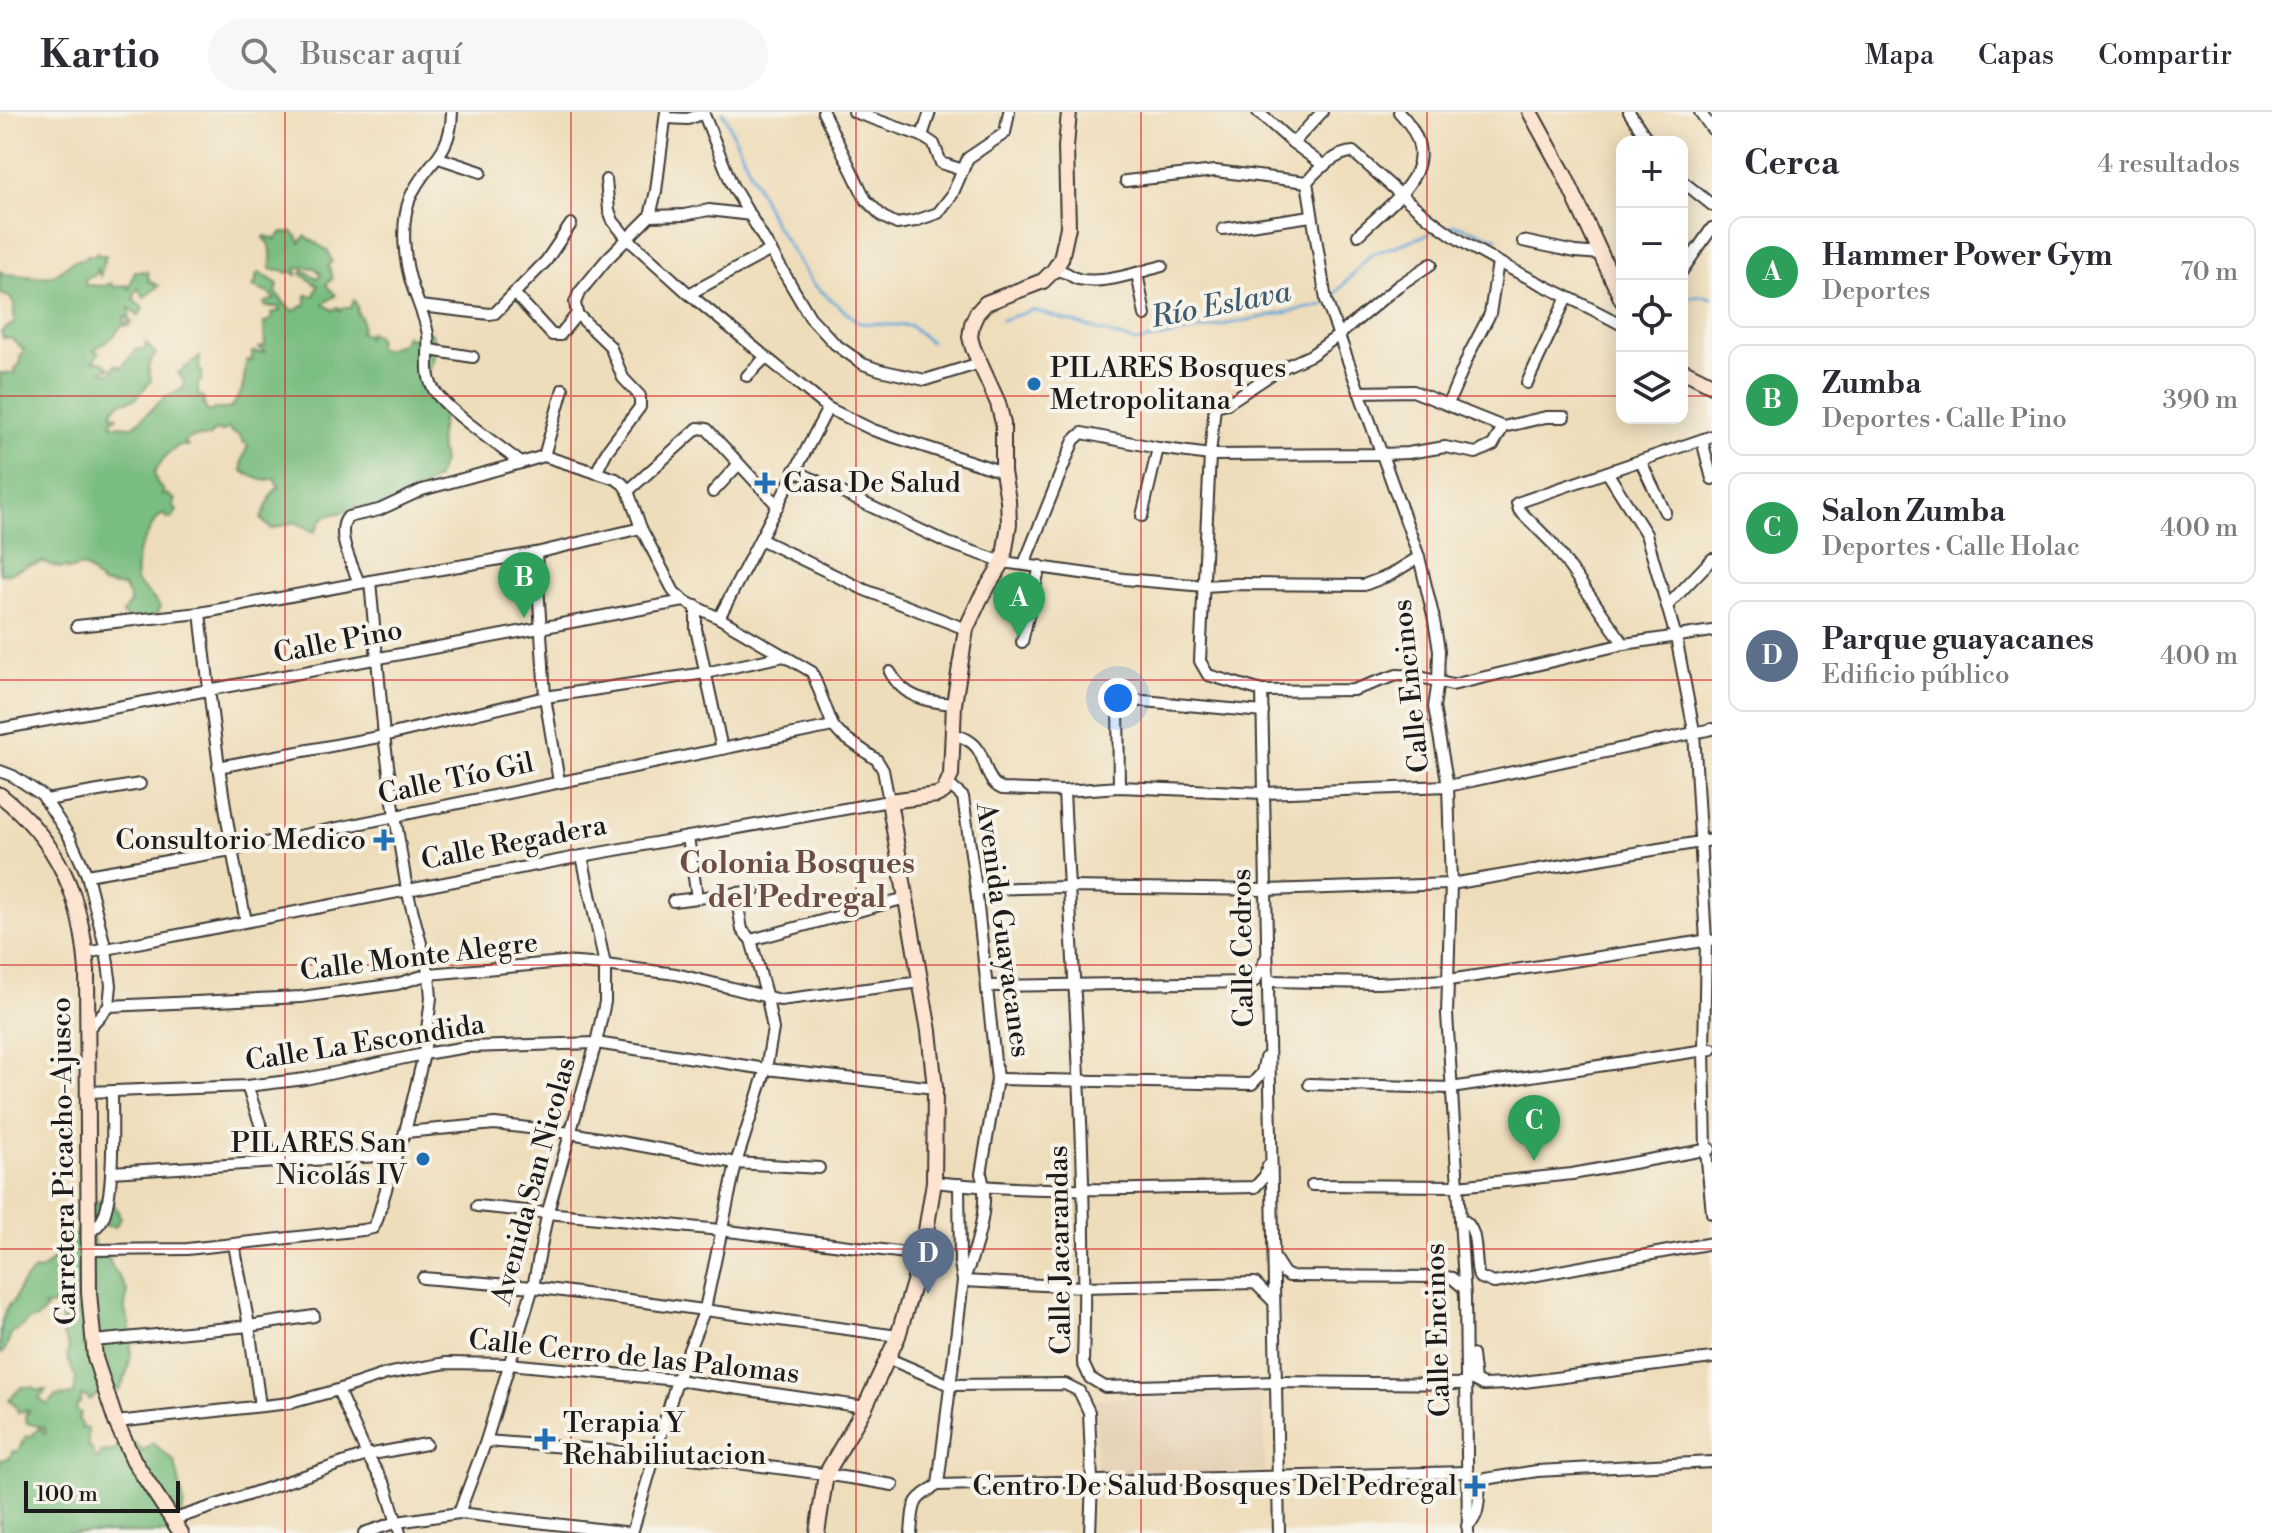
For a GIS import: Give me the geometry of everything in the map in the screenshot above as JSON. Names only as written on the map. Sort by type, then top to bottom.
[{"type":"street","points":[[452,112],[446,145],[419,180],[409,200],[405,247],[411,284],[427,330],[432,388],[449,407],[521,463]]},
{"type":"street","points":[[596,473],[607,451],[640,407],[641,400],[623,378],[610,346],[577,314],[575,303],[579,293],[650,216],[666,115],[688,119],[704,112],[732,185],[810,317],[835,344],[863,364],[925,380],[980,363]]},
{"type":"street","points":[[826,112],[866,200],[883,217],[897,224],[938,213],[952,195],[968,158],[1005,133],[1009,112]]},
{"type":"street","points":[[854,112],[922,136],[934,144],[941,163],[963,170]]},
{"type":"street","points":[[922,136],[930,112]]},
{"type":"street","points":[[1069,112],[1066,147],[1068,227],[1061,259],[1054,270],[1080,279],[1099,279],[1162,266]]},
{"type":"street","points":[[1258,112],[1324,166]]},
{"type":"street","points":[[1293,143],[1322,112]]},
{"type":"street","points":[[1358,235],[1401,193],[1420,167],[1420,149],[1411,124],[1399,112]]},
{"type":"street","points":[[1530,112],[1564,174],[1616,286]]},
{"type":"street","points":[[1629,112],[1643,136]]},
{"type":"street","points":[[1700,112],[1712,129]]},
{"type":"street","points":[[1126,181],[1215,171],[1307,182],[1324,166],[1346,152],[1353,152],[1461,241],[1536,283],[1616,322]]},
{"type":"street","points":[[439,158],[481,172]]},
{"type":"street","points":[[606,180],[609,210],[613,221],[627,238],[689,294],[828,408],[873,430],[1003,472]]},
{"type":"street","name":"Calle Encinos","points":[[1307,182],[1327,304],[1419,557],[1437,638],[1438,681],[1434,707],[1448,786],[1451,884],[1447,1014],[1464,1288],[1468,1529]]},
{"type":"street","points":[[1688,186],[1712,205]]},
{"type":"street","points":[[650,216],[684,215],[709,210],[751,215]]},
{"type":"street","points":[[1223,229],[1311,216]]},
{"type":"street","points":[[420,306],[490,314],[546,261],[571,224]]},
{"type":"street","points":[[1688,262],[1712,228]]},
{"type":"street","points":[[1523,241],[1575,252],[1602,254]]},
{"type":"street","points":[[689,294],[771,250]]},
{"type":"street","points":[[1448,404],[1490,314],[1498,262]]},
{"type":"street","points":[[1431,264],[1398,286],[1311,355],[1278,370],[1228,403],[1215,406],[1200,661],[1203,669],[1208,675],[1262,691],[1353,690],[1397,675],[1452,685],[1624,644],[1709,630]]},
{"type":"street","name":"Avenida Guayacanes","points":[[963,1281],[974,1256],[985,1187],[981,1174],[997,1079],[963,797],[948,784],[954,704],[966,629],[1003,562],[1009,524],[1003,472],[1003,423],[998,403],[970,337],[977,313],[986,303],[1043,281],[1054,270]]},
{"type":"street","points":[[1137,273],[1145,315]]},
{"type":"street","points":[[514,293],[552,335],[560,335],[577,314]]},
{"type":"street","points":[[1527,383],[1567,297]]},
{"type":"street","points":[[430,350],[473,357]]},
{"type":"street","points":[[747,376],[765,358]]},
{"type":"street","points":[[1688,373],[1712,385]]},
{"type":"street","points":[[544,456],[563,389]]},
{"type":"street","points":[[1359,392],[1413,391],[1503,427],[1546,417],[1564,417]]},
{"type":"street","points":[[719,618],[828,408]]},
{"type":"street","points":[[1024,564],[1063,465],[1077,435],[1082,433],[1210,455],[1382,454],[1445,447],[1476,453],[1493,445],[1503,427]]},
{"type":"street","points":[[628,491],[698,428],[707,429],[778,506]]},
{"type":"street","points":[[1624,644],[1571,566],[1519,510],[1517,503],[1707,438],[1712,479]]},
{"type":"street","points":[[1142,516],[1158,448]]},
{"type":"street","points":[[88,1250],[187,1249],[373,1228],[405,1132],[424,1054],[431,998],[429,974],[407,890],[395,816],[378,658],[364,582],[342,535],[342,526],[348,517],[379,510],[422,490],[544,456],[596,473],[623,484],[628,491],[641,528],[674,592],[684,601],[812,672],[833,726],[877,760],[883,770],[921,982],[935,1088],[934,1182],[922,1255],[898,1336],[865,1407],[826,1474],[817,1533]]},
{"type":"street","points":[[1641,462],[1665,512]]},
{"type":"street","points":[[713,492],[738,465]]},
{"type":"street","points":[[794,470],[948,543],[1003,562],[1124,579],[1205,586],[1364,585],[1390,575],[1419,557]]},
{"type":"street","points":[[1607,472],[1646,534],[1676,637],[1694,731],[1709,940],[1712,1213]]},
{"type":"street","points":[[77,626],[200,613],[536,553],[641,528]]},
{"type":"street","points":[[760,539],[845,581],[966,629]]},
{"type":"street","points":[[536,553],[545,697],[559,782]]},
{"type":"street","points":[[1668,605],[1712,559]]},
{"type":"street","points":[[1022,642],[1040,566]]},
{"type":"street","name":"Calle Pino","points":[[0,729],[684,601]]},
{"type":"street","points":[[696,606],[696,629],[722,749]]},
{"type":"street","points":[[200,613],[218,767],[246,921]]},
{"type":"street","points":[[218,767],[384,736],[545,697],[705,673],[784,656]]},
{"type":"street","points":[[890,672],[896,684],[911,695],[954,704]]},
{"type":"street","name":"Calle Cedros","points":[[1262,691],[1279,1533]]},
{"type":"street","points":[[1119,787],[1118,703],[1122,699],[1263,712]]},
{"type":"street","name":"Calle Tío Gil","points":[[87,875],[231,850],[833,726]]},
{"type":"street","points":[[954,734],[966,739],[978,750],[989,777],[997,787],[1064,791],[1119,787],[1264,793],[1448,786],[1712,729]]},
{"type":"street","points":[[0,771],[42,795],[69,836],[87,875],[106,950],[111,985],[109,1006],[88,1029]]},
{"type":"street","points":[[46,800],[140,784]]},
{"type":"street","name":"Calle Regadera","points":[[86,953],[582,856],[937,795],[948,784]]},
{"type":"street","name":"Calle Jacarandas","points":[[1064,791],[1084,1189],[1083,1363],[1090,1378],[1105,1387],[1276,1382],[1466,1384]]},
{"type":"street","name":"Carretera Picacho-Ajusco","points":[[0,795],[21,811],[43,835],[61,866],[75,902],[86,953],[88,1250],[95,1358],[116,1422],[134,1461],[177,1526]]},
{"type":"street","points":[[688,837],[697,898]]},
{"type":"street","points":[[976,889],[1266,890],[1451,884],[1712,840]]},
{"type":"street","name":"Avenida San Nicolas","points":[[459,1513],[486,1441],[533,1287],[548,1211],[605,1002],[605,965],[582,856]]},
{"type":"street","points":[[673,901],[754,891]]},
{"type":"street","points":[[364,1533],[459,1513],[632,1533],[677,1380],[705,1309],[736,1163],[766,1069],[773,1029],[751,940],[742,930],[736,893]]},
{"type":"street","points":[[751,940],[906,898]]},
{"type":"street","points":[[1268,981],[1377,983],[1449,980],[1709,940]]},
{"type":"street","points":[[987,986],[1252,982],[1267,956]]},
{"type":"street","name":"Calle Monte Alegre","points":[[109,1006],[301,997],[397,984],[429,974],[563,962],[676,974],[780,1000],[921,982]]},
{"type":"street","points":[[997,1079],[1252,1084],[1262,1073],[1269,1040]]},
{"type":"street","name":"Calle La Escondida","points":[[88,1092],[247,1086],[305,1079],[467,1047],[596,1043],[766,1069],[935,1088]]},
{"type":"street","points":[[1309,1084],[1451,1088],[1708,1049]]},
{"type":"street","points":[[247,1086],[273,1161]]},
{"type":"street","points":[[88,1233],[102,1220],[106,1208],[111,1172],[112,1092]]},
{"type":"street","points":[[405,1132],[495,1124],[571,1133],[736,1163],[819,1168]]},
{"type":"street","points":[[1312,1185],[1458,1186],[1572,1174],[1709,1149]]},
{"type":"street","points":[[111,1172],[396,1155]]},
{"type":"street","points":[[934,1182],[985,1187],[1084,1189],[1255,1187],[1265,1176],[1271,1156]]},
{"type":"street","points":[[938,1485],[963,1281],[959,1184]]},
{"type":"street","points":[[477,1206],[548,1211],[922,1255]]},
{"type":"street","points":[[1460,1219],[1473,1228],[1479,1277],[1494,1283],[1712,1243]]},
{"type":"street","points":[[234,1244],[260,1406]]},
{"type":"street","points":[[1273,1257],[1289,1276],[1446,1277],[1464,1288]]},
{"type":"street","points":[[423,1278],[533,1287],[898,1336]]},
{"type":"street","points":[[963,1281],[1084,1287],[1255,1283],[1274,1302]]},
{"type":"street","points":[[94,1341],[249,1326],[314,1316]]},
{"type":"street","points":[[1465,1327],[1470,1334],[1473,1375],[1475,1381],[1483,1385],[1712,1358]]},
{"type":"street","name":"Calle Jacarandas","points":[[887,1358],[950,1385],[1065,1384],[1079,1391],[1089,1412],[1092,1481],[1090,1533]]},
{"type":"street","name":"Calle Cerro de las Palomas","points":[[116,1422],[290,1403],[386,1374],[446,1363],[509,1364],[677,1380],[865,1407]]},
{"type":"street","points":[[1467,1416],[1479,1383]]},
{"type":"street","points":[[338,1390],[367,1455],[386,1487],[398,1527]]},
{"type":"street","points":[[486,1441],[655,1453],[893,1485]]},
{"type":"street","points":[[177,1526],[367,1455],[426,1444]]},
{"type":"street","points":[[1468,1529],[1477,1515],[1481,1481],[1485,1479],[1537,1471],[1712,1462]]},
{"type":"street","points":[[911,1533],[914,1503],[938,1485],[1468,1472]]},
{"type":"shaded area","points":[[1263,1391],[1265,1472],[1097,1475],[1096,1399]]},
{"type":"green space","points":[[291,231],[300,243],[305,236],[328,251],[332,262],[328,265],[333,278],[326,285],[336,295],[323,304],[333,310],[338,307],[340,311],[351,308],[354,300],[361,317],[360,333],[367,337],[369,332],[378,337],[380,350],[401,344],[406,335],[409,338],[431,333],[434,352],[426,378],[448,402],[439,440],[443,462],[436,480],[406,496],[382,515],[368,507],[358,506],[327,516],[315,532],[294,522],[271,529],[261,519],[273,492],[279,487],[274,478],[262,480],[242,471],[248,445],[240,435],[228,428],[222,432],[215,430],[209,437],[193,437],[184,442],[188,446],[178,446],[154,473],[157,483],[164,490],[162,495],[167,494],[175,500],[173,507],[177,510],[172,519],[161,515],[138,552],[136,581],[160,607],[156,616],[134,623],[122,614],[131,601],[124,587],[102,584],[81,566],[68,570],[42,562],[0,574],[0,373],[15,373],[24,350],[11,338],[3,338],[1,332],[14,323],[14,305],[10,297],[0,294],[0,271],[35,277],[53,276],[73,261],[97,252],[106,255],[100,276],[97,269],[95,275],[85,279],[85,285],[105,286],[111,283],[113,287],[127,285],[129,289],[135,271],[148,272],[149,281],[159,286],[144,297],[138,288],[133,300],[143,308],[139,316],[129,308],[130,320],[124,317],[124,323],[132,322],[129,326],[121,326],[114,336],[94,350],[99,353],[93,361],[101,361],[110,368],[102,370],[107,373],[112,372],[115,365],[122,367],[136,350],[144,349],[146,343],[156,354],[148,366],[151,380],[136,399],[121,402],[113,409],[112,414],[118,416],[111,421],[113,425],[134,426],[166,396],[183,389],[184,381],[178,373],[200,357],[199,369],[202,372],[198,394],[204,398],[206,409],[209,412],[229,409],[235,402],[243,386],[247,360],[252,361],[252,352],[265,352],[259,348],[265,346],[264,323],[272,319],[271,313],[280,311],[279,307],[266,307],[264,303],[275,299],[253,287],[256,275],[260,273],[278,284],[276,293],[294,311],[306,304],[306,295],[314,296],[318,286],[301,274],[303,270],[317,278],[321,274],[315,268],[297,267],[297,275],[270,269],[271,252],[265,236],[276,239],[282,232]]},
{"type":"green space","points":[[104,1197],[113,1203],[121,1218],[115,1227],[95,1224],[92,1236],[99,1259],[104,1250],[109,1251],[110,1263],[127,1292],[125,1308],[131,1340],[130,1358],[119,1391],[100,1393],[89,1400],[81,1396],[76,1411],[81,1413],[78,1420],[82,1429],[88,1428],[88,1446],[98,1460],[101,1452],[114,1451],[123,1444],[134,1442],[143,1451],[153,1443],[175,1462],[184,1504],[178,1533],[0,1533],[0,1460],[9,1458],[13,1451],[17,1452],[26,1436],[31,1437],[39,1428],[45,1433],[45,1428],[27,1423],[25,1415],[29,1411],[18,1413],[9,1399],[22,1387],[34,1387],[36,1390],[46,1390],[39,1399],[48,1405],[56,1396],[74,1395],[76,1378],[67,1357],[69,1347],[62,1333],[62,1313],[56,1305],[44,1306],[46,1309],[38,1318],[28,1320],[12,1332],[4,1352],[0,1354],[3,1316],[24,1281],[66,1248],[86,1214]]},
{"type":"waterway","name":"Río Eslava","points":[[723,112],[774,223],[813,284],[859,323],[911,326],[930,342]]},
{"type":"waterway","name":"Río Eslava","points":[[1448,228],[1455,225],[1497,238]]},
{"type":"waterway","name":"Río Eslava","points":[[1330,300],[1370,255],[1429,234]]},
{"type":"waterway","name":"Río Eslava","points":[[1688,297],[1712,298]]},
{"type":"waterway","name":"Río Eslava","points":[[1002,320],[1033,310],[1136,342],[1324,305]]},
{"type":"place","name":"PILARES Bosques Metropolitana","points":[[1034,384]]},
{"type":"place","name":"Casa De Salud","points":[[765,483]]},
{"type":"place","name":"Zumba","points":[[524,618]]},
{"type":"place","name":"Hammer Power Gym","points":[[1019,638]]},
{"type":"place","name":"Consultorio Medico","points":[[384,840]]},
{"type":"place","name":"PILARES San Nicolás IV","points":[[423,1159]]},
{"type":"place","name":"Salon Zumba","points":[[1534,1161]]},
{"type":"place","name":"Parque guayacanes","points":[[928,1294]]},
{"type":"place","name":"Terapia Y Rehabiliutacion","points":[[545,1439]]},
{"type":"place","name":"Centro De Salud Bosques Del Pedregal","points":[[1475,1486]]},
{"type":"district","name":"Colonia Bosques del Pedregal","points":[[797,881]]}]
